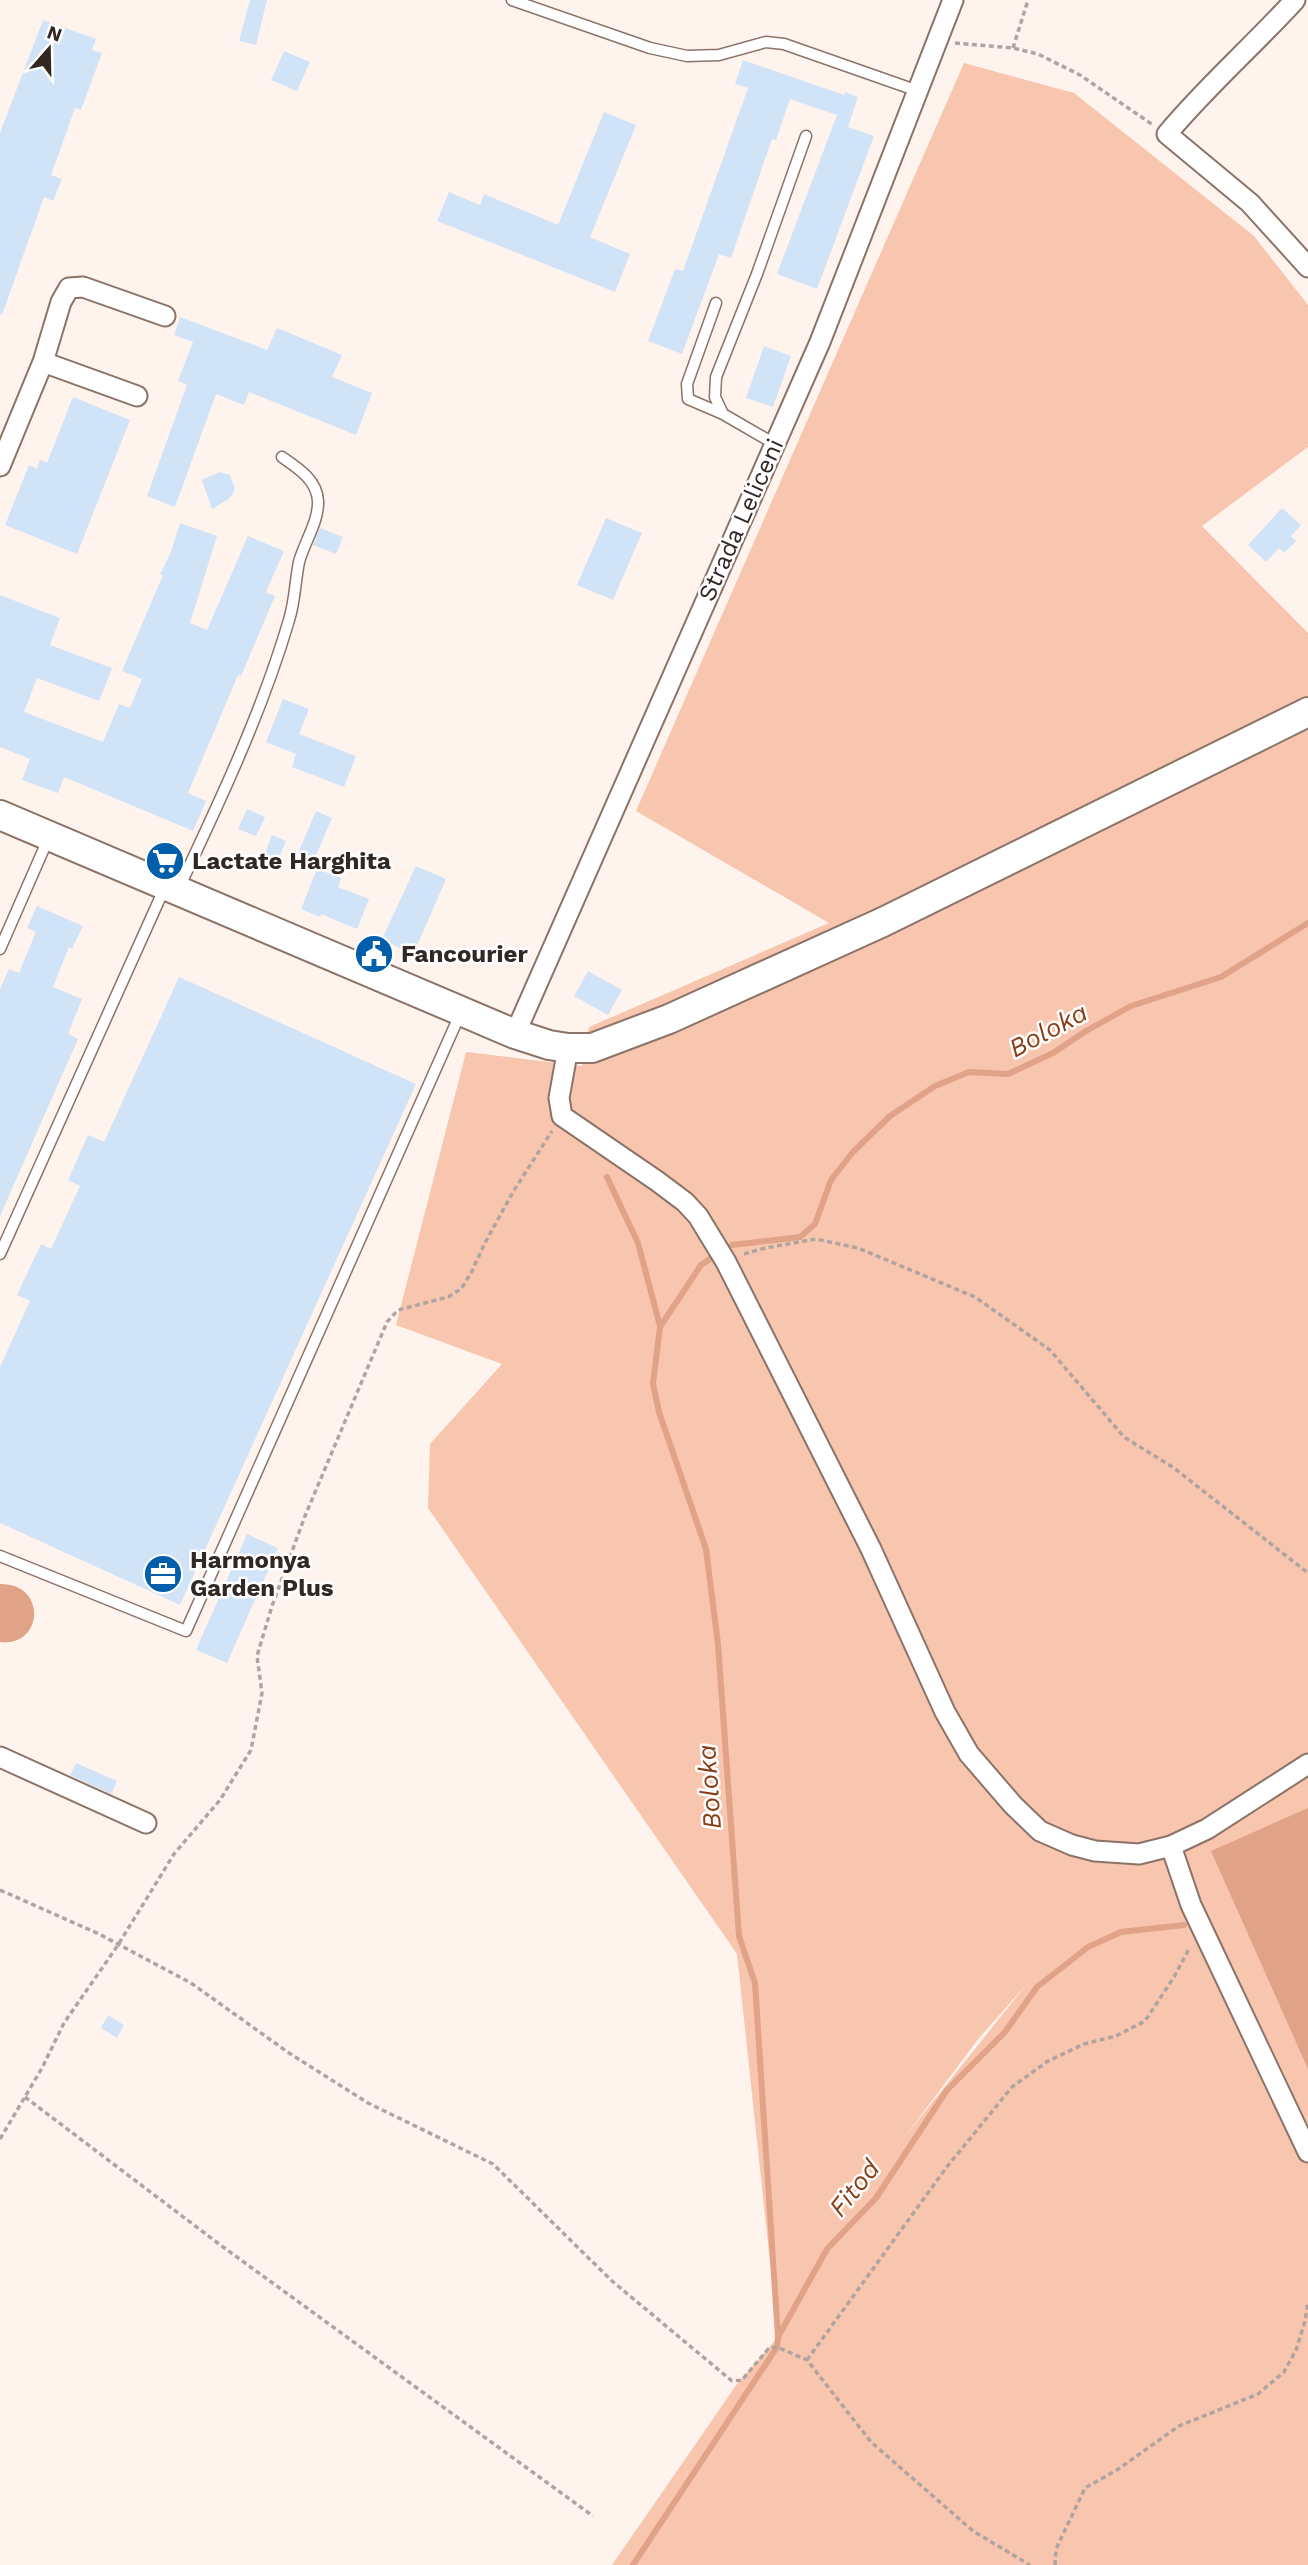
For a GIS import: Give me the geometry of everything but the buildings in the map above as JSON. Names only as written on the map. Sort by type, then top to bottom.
[{"type":"main road","points":[[0,815],[515,1034],[549,1045],[592,1048],[670,1019],[883,922],[1308,712]]},
{"type":"street","name":"Strada Leliceni","points":[[515,1034],[820,342],[953,0]]},
{"type":"street","points":[[1294,0],[1259,40],[1202,93],[1167,134],[1250,203],[1308,267]]},
{"type":"street","points":[[0,466],[43,362],[61,302],[69,288],[83,287],[166,316]]},
{"type":"street","points":[[43,362],[137,396]]},
{"type":"street","points":[[568,1048],[559,1098],[562,1116],[685,1202],[698,1216],[726,1262],[871,1549],[945,1712],[969,1754],[1013,1805],[1040,1830],[1072,1845],[1095,1851],[1139,1854],[1171,1846],[1207,1829],[1308,1764]]},
{"type":"street","points":[[0,1757],[146,1823]]},
{"type":"street","points":[[1171,1846],[1191,1905],[1308,2152]]},
{"type":"lane","points":[[512,0],[650,48],[687,56],[719,55],[766,42],[784,44],[918,91]]},
{"type":"lane","points":[[723,414],[715,397],[716,377],[757,274],[806,136]]},
{"type":"lane","points":[[716,303],[687,384],[688,398],[723,414],[775,444]]},
{"type":"lane","points":[[0,1254],[262,700],[290,617],[295,597],[295,579],[318,501],[312,482],[282,457]]},
{"type":"lane","points":[[0,949],[49,837]]},
{"type":"lane","points":[[0,1556],[186,1631],[462,1012]]},
{"type":"path","points":[[1013,48],[1028,0]]},
{"type":"path","points":[[936,45],[962,42],[1038,54],[1080,75],[1167,134]]},
{"type":"path","points":[[0,2139],[43,2068],[64,2023],[118,1945],[174,1853],[220,1800],[251,1750],[262,1693],[257,1656],[272,1606],[305,1516],[387,1322],[398,1310],[448,1297],[461,1289],[513,1192],[562,1116]]},
{"type":"path","points":[[726,1262],[765,1248],[816,1239],[858,1248],[975,1297],[1050,1350],[1124,1437],[1174,1468],[1308,1573]]},
{"type":"path","points":[[0,1890],[118,1945],[191,1983],[289,2053],[368,2103],[493,2164],[612,2281],[732,2381],[742,2380],[769,2348],[778,2347],[807,2360],[872,2442],[973,2531],[1030,2565]]},
{"type":"path","points":[[807,2360],[946,2168],[1012,2087],[1048,2061],[1084,2044],[1116,2036],[1145,2021],[1174,1977],[1201,1926]]},
{"type":"path","points":[[25,2097],[230,2252],[593,2516]]},
{"type":"path","points":[[1055,2565],[1056,2549],[1085,2488],[1117,2470],[1179,2426],[1258,2394],[1284,2372],[1296,2350],[1306,2321],[1308,2302]]},
{"type":"shaded area","points":[[964,63],[1074,93],[1254,236],[1308,305],[1308,447],[1202,526],[1308,633],[1308,2565],[612,2565],[737,2384],[778,2337],[737,1954],[428,1508],[430,1444],[502,1364],[396,1325],[466,1052],[582,1066],[589,1027],[829,923],[636,811]],"holes":[[[1026,1985],[903,2139],[979,2038]]]},
{"type":"shaded area","points":[[0,1584],[16,1586],[26,1593],[32,1603],[32,1626],[25,1635],[14,1641],[0,1642]]},
{"type":"shaded area","points":[[1308,1808],[1308,2069],[1211,1851]]},
{"type":"waterway","name":"Boloka","points":[[732,1245],[800,1237],[815,1224],[831,1180],[853,1152],[890,1116],[935,1086],[969,1072],[1008,1074],[1053,1053],[1131,1006],[1221,977],[1308,923]]},
{"type":"waterway","points":[[607,1177],[638,1243],[660,1326]]},
{"type":"waterway","name":"Boloka","points":[[710,1259],[701,1265],[660,1327],[653,1384],[659,1412],[706,1549],[718,1644],[739,1936],[755,1983],[778,2337]]},
{"type":"waterway","name":"Fitod","points":[[633,2565],[777,2347],[778,2337],[827,2249],[876,2198],[947,2090],[1005,2032],[1037,1987],[1088,1947],[1121,1932],[1184,1925]]},
{"type":"place","name":"Lactate Harghita","points":[[165,861]]},
{"type":"place","name":"Fancourier","points":[[374,954]]},
{"type":"place","name":"Harmonya Garden Plus","points":[[163,1574]]}]
